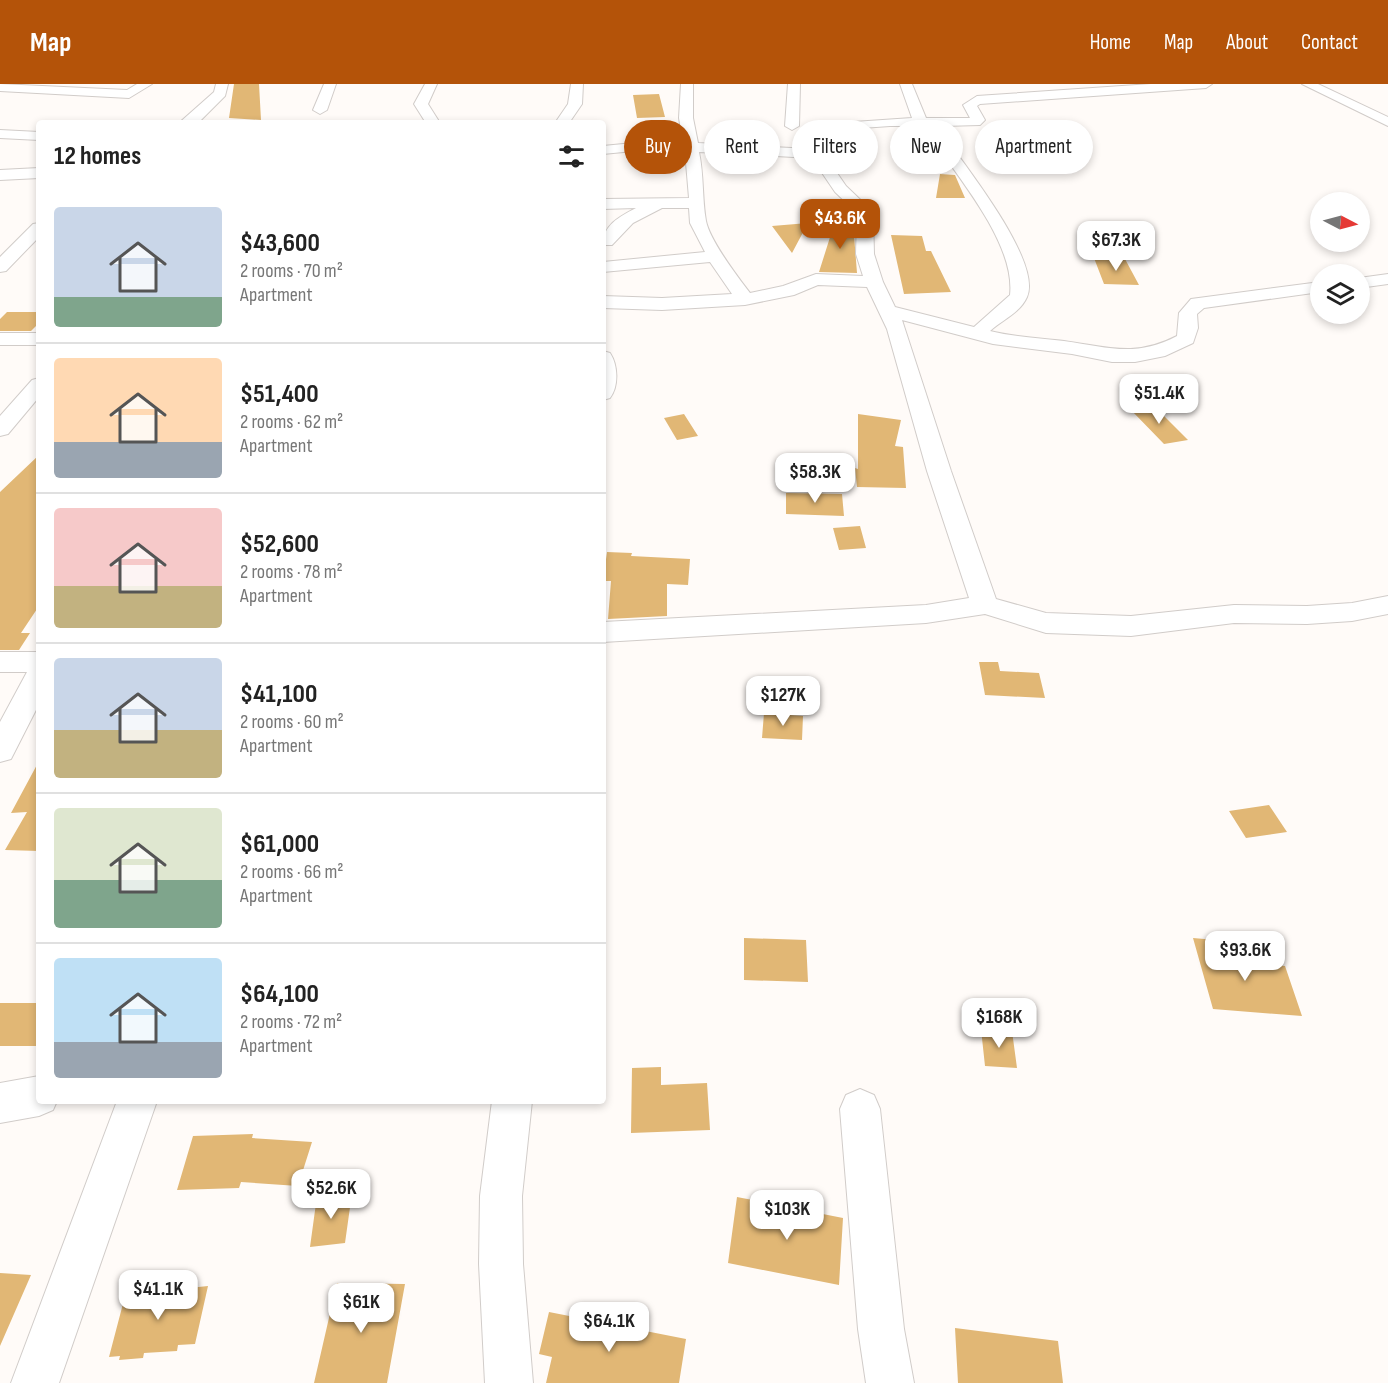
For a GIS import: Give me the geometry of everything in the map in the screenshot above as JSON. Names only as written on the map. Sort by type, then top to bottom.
[{"type":"street","points":[[5,88],[129,94],[146,84]]},
{"type":"street","points":[[193,120],[220,93],[222,84]]},
{"type":"street","points":[[320,110],[330,84]]},
{"type":"street","points":[[431,84],[421,104],[431,120]]},
{"type":"street","points":[[564,120],[574,104],[577,84]]},
{"type":"street","points":[[687,84],[686,118],[693,147],[698,223],[716,256],[746,299]]},
{"type":"street","points":[[792,120],[794,84]]},
{"type":"street","points":[[906,84],[928,120]]},
{"type":"street","points":[[1020,84],[1032,91],[1049,96]]},
{"type":"street","points":[[963,122],[978,120],[970,105],[977,100],[1206,84]]},
{"type":"street","points":[[1308,84],[1388,122]]},
{"type":"street","points":[[0,134],[36,136]]},
{"type":"street","points":[[606,150],[640,145],[792,154]]},
{"type":"street","points":[[963,170],[970,185],[999,228],[1017,262],[1023,282],[1019,296],[1007,309],[984,324],[979,333]]},
{"type":"street","points":[[0,175],[36,173]]},
{"type":"street","points":[[830,174],[840,189],[862,209],[865,216],[865,254],[874,282],[897,329],[939,471],[985,605]]},
{"type":"street","points":[[606,204],[696,203]]},
{"type":"street","points":[[606,241],[613,230],[622,223],[660,204]]},
{"type":"street","points":[[0,267],[35,238]]},
{"type":"street","points":[[606,267],[716,256]]},
{"type":"street","points":[[606,302],[662,304],[746,299],[788,291],[816,279],[874,282]]},
{"type":"street","points":[[1370,281],[1388,279]]},
{"type":"street","points":[[890,311],[1010,341],[1112,356],[1135,356],[1166,350],[1186,339],[1188,313],[1198,303],[1310,288]]},
{"type":"street","points":[[0,339],[36,339]]},
{"type":"street","points":[[0,429],[36,387]]},
{"type":"street","points":[[606,632],[926,614],[985,605],[1046,623],[1131,626],[1234,614],[1307,615],[1352,612],[1388,605]]},
{"type":"street","points":[[0,662],[36,662]]},
{"type":"street","points":[[0,750],[36,682]]},
{"type":"street","points":[[0,1103],[36,1097]]},
{"type":"street","points":[[35,1383],[136,1104]]},
{"type":"street","points":[[509,1383],[501,1264],[501,1196],[512,1104]]},
{"type":"street","points":[[860,1109],[881,1329],[890,1383]]},
{"type":"building","points":[[234,84],[259,84],[261,120],[229,118]]},
{"type":"building","points":[[659,94],[665,117],[637,118],[633,95]]},
{"type":"building","points":[[940,174],[955,175],[965,198],[936,198]]},
{"type":"building","points":[[838,212],[854,235],[857,273],[819,272]]},
{"type":"building","points":[[808,223],[792,253],[772,226]]},
{"type":"building","points":[[891,235],[922,236],[926,251],[931,251],[951,292],[904,294]]},
{"type":"building","points":[[1094,258],[1125,259],[1139,285],[1104,284]]},
{"type":"building","points":[[7,312],[36,312],[36,326],[31,331],[0,331],[0,319]]},
{"type":"building","points":[[1154,406],[1188,440],[1164,444],[1131,410]]},
{"type":"building","points":[[684,414],[698,436],[677,440],[664,418]]},
{"type":"building","points":[[858,414],[901,420],[895,446],[903,447],[906,488],[857,487],[855,468],[858,469]]},
{"type":"building","points":[[36,458],[36,610],[21,633],[30,633],[19,650],[0,650],[0,492]]},
{"type":"building","points":[[786,493],[842,494],[844,516],[786,514]]},
{"type":"building","points":[[860,526],[866,548],[839,550],[833,528]]},
{"type":"building","points":[[607,552],[632,553],[631,556],[690,559],[688,585],[667,584],[667,616],[608,619],[611,581],[606,581]]},
{"type":"building","points":[[979,662],[998,662],[1000,671],[1039,673],[1045,698],[985,695]]},
{"type":"building","points":[[764,713],[803,716],[802,740],[762,738]]},
{"type":"building","points":[[36,767],[36,851],[5,850],[27,812],[11,813]]},
{"type":"building","points":[[1269,805],[1287,832],[1246,838],[1229,811]]},
{"type":"building","points":[[744,938],[806,940],[808,982],[744,980]]},
{"type":"building","points":[[1193,938],[1227,941],[1233,962],[1285,966],[1302,1016],[1213,1009]]},
{"type":"building","points":[[0,1003],[36,1003],[36,1046],[0,1046]]},
{"type":"building","points":[[981,1029],[1012,1031],[1017,1068],[985,1066]]},
{"type":"building","points":[[661,1067],[661,1085],[707,1083],[710,1130],[631,1133],[632,1068]]},
{"type":"building","points":[[253,1134],[252,1138],[312,1142],[298,1186],[241,1182],[239,1188],[177,1190],[193,1136]]},
{"type":"building","points":[[352,1193],[345,1243],[310,1247],[317,1196]]},
{"type":"building","points":[[737,1197],[843,1218],[839,1285],[728,1263]]},
{"type":"building","points":[[0,1273],[31,1275],[0,1346]]},
{"type":"building","points":[[337,1283],[405,1284],[387,1383],[314,1383]]},
{"type":"building","points":[[171,1285],[170,1290],[208,1286],[195,1344],[178,1345],[177,1351],[144,1353],[143,1358],[119,1360],[120,1356],[109,1357],[125,1296],[144,1294],[146,1287]]},
{"type":"building","points":[[549,1312],[686,1339],[679,1383],[546,1383],[552,1357],[539,1354]]},
{"type":"building","points":[[955,1328],[1058,1341],[1063,1383],[958,1383]]}]
